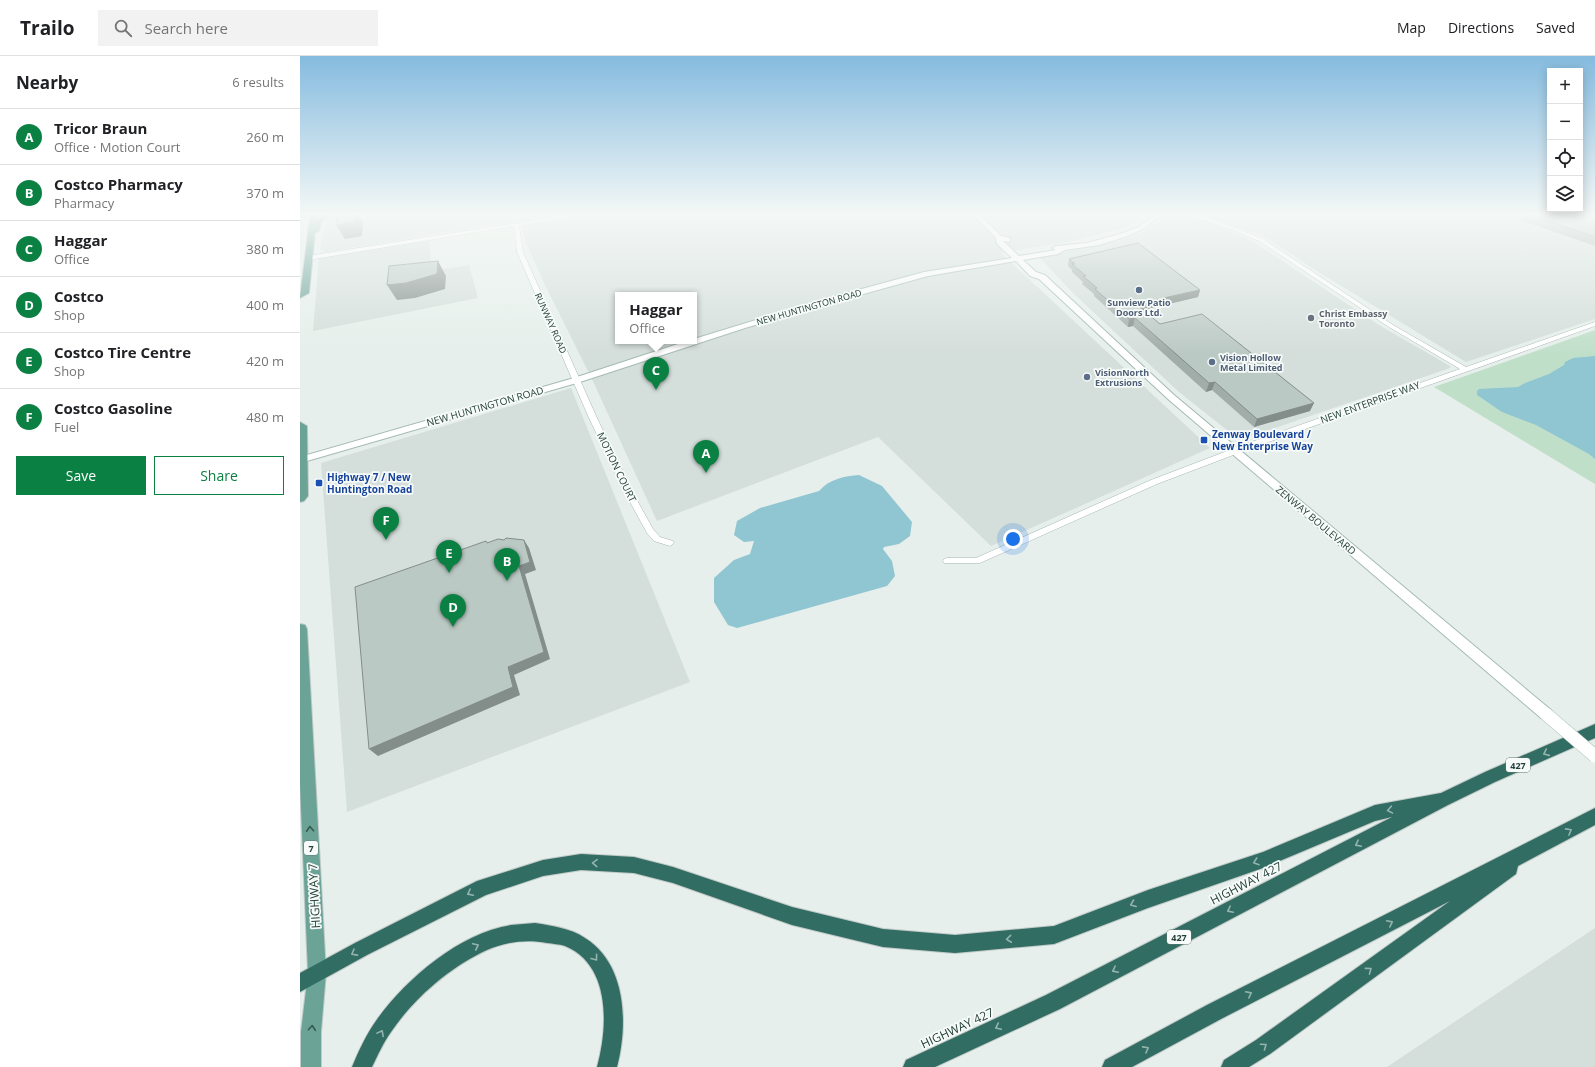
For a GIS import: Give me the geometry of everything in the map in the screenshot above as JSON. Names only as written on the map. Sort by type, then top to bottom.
[{"type":"highway","name":"HIGHWAY 427","points":[[913,1067],[1053,1002],[1442,800],[1490,777],[1595,731]]},
{"type":"highway","points":[[300,983],[483,887],[543,868],[581,862],[640,867],[673,875],[792,916],[883,938],[955,944],[1054,935],[1148,899],[1263,860],[1375,813],[1442,800]]},
{"type":"highway","points":[[1112,1067],[1222,1008],[1542,845],[1595,816]]},
{"type":"highway","points":[[1231,1067],[1263,1047],[1542,845]]},
{"type":"highway","points":[[362,1067],[384,1026],[406,999],[428,978],[452,959],[475,946],[501,936],[525,932],[549,933],[573,940],[594,955],[605,974],[612,997],[613,1025],[610,1059],[607,1067]]},
{"type":"main road","points":[[300,296],[305,293],[308,260]]},
{"type":"main road","points":[[300,425],[302,426],[302,496],[300,498]]},
{"type":"main road","name":"HIGHWAY 7","points":[[300,629],[318,973],[311,1032],[311,1067]]},
{"type":"street","name":"RUNWAY ROAD","points":[[524,260],[576,378]]},
{"type":"street","name":"NEW HUNTINGTON ROAD","points":[[697,340],[927,274],[1006,260]]},
{"type":"street","name":"ZENWAY BOULEVARD","points":[[1022,260],[1033,274],[1042,278],[1168,394],[1595,756]]},
{"type":"street","points":[[1292,260],[1391,326],[1464,369]]},
{"type":"street","name":"NEW ENTERPRISE WAY","points":[[947,561],[977,561],[1154,482],[1464,369],[1595,324]]},
{"type":"street","name":"NEW HUNTINGTON ROAD","points":[[301,457],[576,378],[648,353],[684,344]]},
{"type":"street","name":"MOTION COURT","points":[[576,378],[629,493],[650,531],[657,539],[670,542]]},
{"type":"shaded area","points":[[319,260],[431,260],[432,271],[469,265],[478,298],[313,331]]},
{"type":"shaded area","points":[[534,260],[1009,260],[1210,448],[991,546],[878,437],[657,521],[592,379]]},
{"type":"shaded area","points":[[1042,260],[1281,260],[1379,325],[1450,366],[1450,368],[1243,439],[1237,438],[1179,392],[1074,294]]},
{"type":"shaded area","points":[[1300,260],[1595,260],[1595,319],[1466,362]]},
{"type":"shaded area","points":[[571,388],[690,682],[347,812],[321,463]]},
{"type":"shaded area","points":[[1595,928],[1595,1067],[1387,1067]]},
{"type":"green space","points":[[1595,330],[1595,484],[1434,387]]},
{"type":"water","points":[[1595,356],[1595,459],[1589,454],[1536,425],[1502,412],[1477,395],[1477,391],[1479,389],[1518,387],[1549,374],[1573,358]]},
{"type":"water","points":[[859,475],[882,486],[912,522],[910,536],[899,544],[884,547],[883,549],[892,561],[895,576],[887,586],[737,628],[728,625],[714,602],[714,578],[734,560],[750,554],[754,541],[744,542],[734,535],[737,521],[760,508],[819,491],[832,481],[838,479]]},
{"type":"building","points":[[1070,260],[1161,260],[1200,290],[1136,304],[1160,324],[1202,314],[1314,403],[1257,419],[1215,382],[1209,383],[1135,318],[1129,319],[1095,289],[1097,288],[1072,264],[1075,264]]},
{"type":"building","points":[[438,261],[437,274],[406,283],[387,285],[389,266]]},
{"type":"building","points":[[506,538],[524,540],[530,562],[519,566],[544,652],[508,667],[513,687],[369,749],[355,587],[486,541],[487,543],[498,539],[504,540]]},
{"type":"place","name":"Sunview Patio Doors Ltd.","points":[[1139,290]]},
{"type":"place","name":"Christ Embassy Toronto","points":[[1311,318]]},
{"type":"place","name":"Vision Hollow Metal Limited","points":[[1212,362]]},
{"type":"place","name":"VisionNorth Extrusions","points":[[1087,377]]},
{"type":"place","name":"Haggar","points":[[656,390]]},
{"type":"place","name":"Zenway Boulevard / New Enterprise Way","points":[[1204,440]]},
{"type":"place","name":"Tricor Braun","points":[[706,473]]},
{"type":"place","name":"Highway 7 / New Huntington Road","points":[[319,483]]},
{"type":"place","name":"Costco Gasoline","points":[[386,540]]},
{"type":"place","name":"Costco Tire Centre","points":[[449,573]]},
{"type":"place","name":"Costco Pharmacy","points":[[507,581]]},
{"type":"place","name":"Costco","points":[[453,627]]}]
